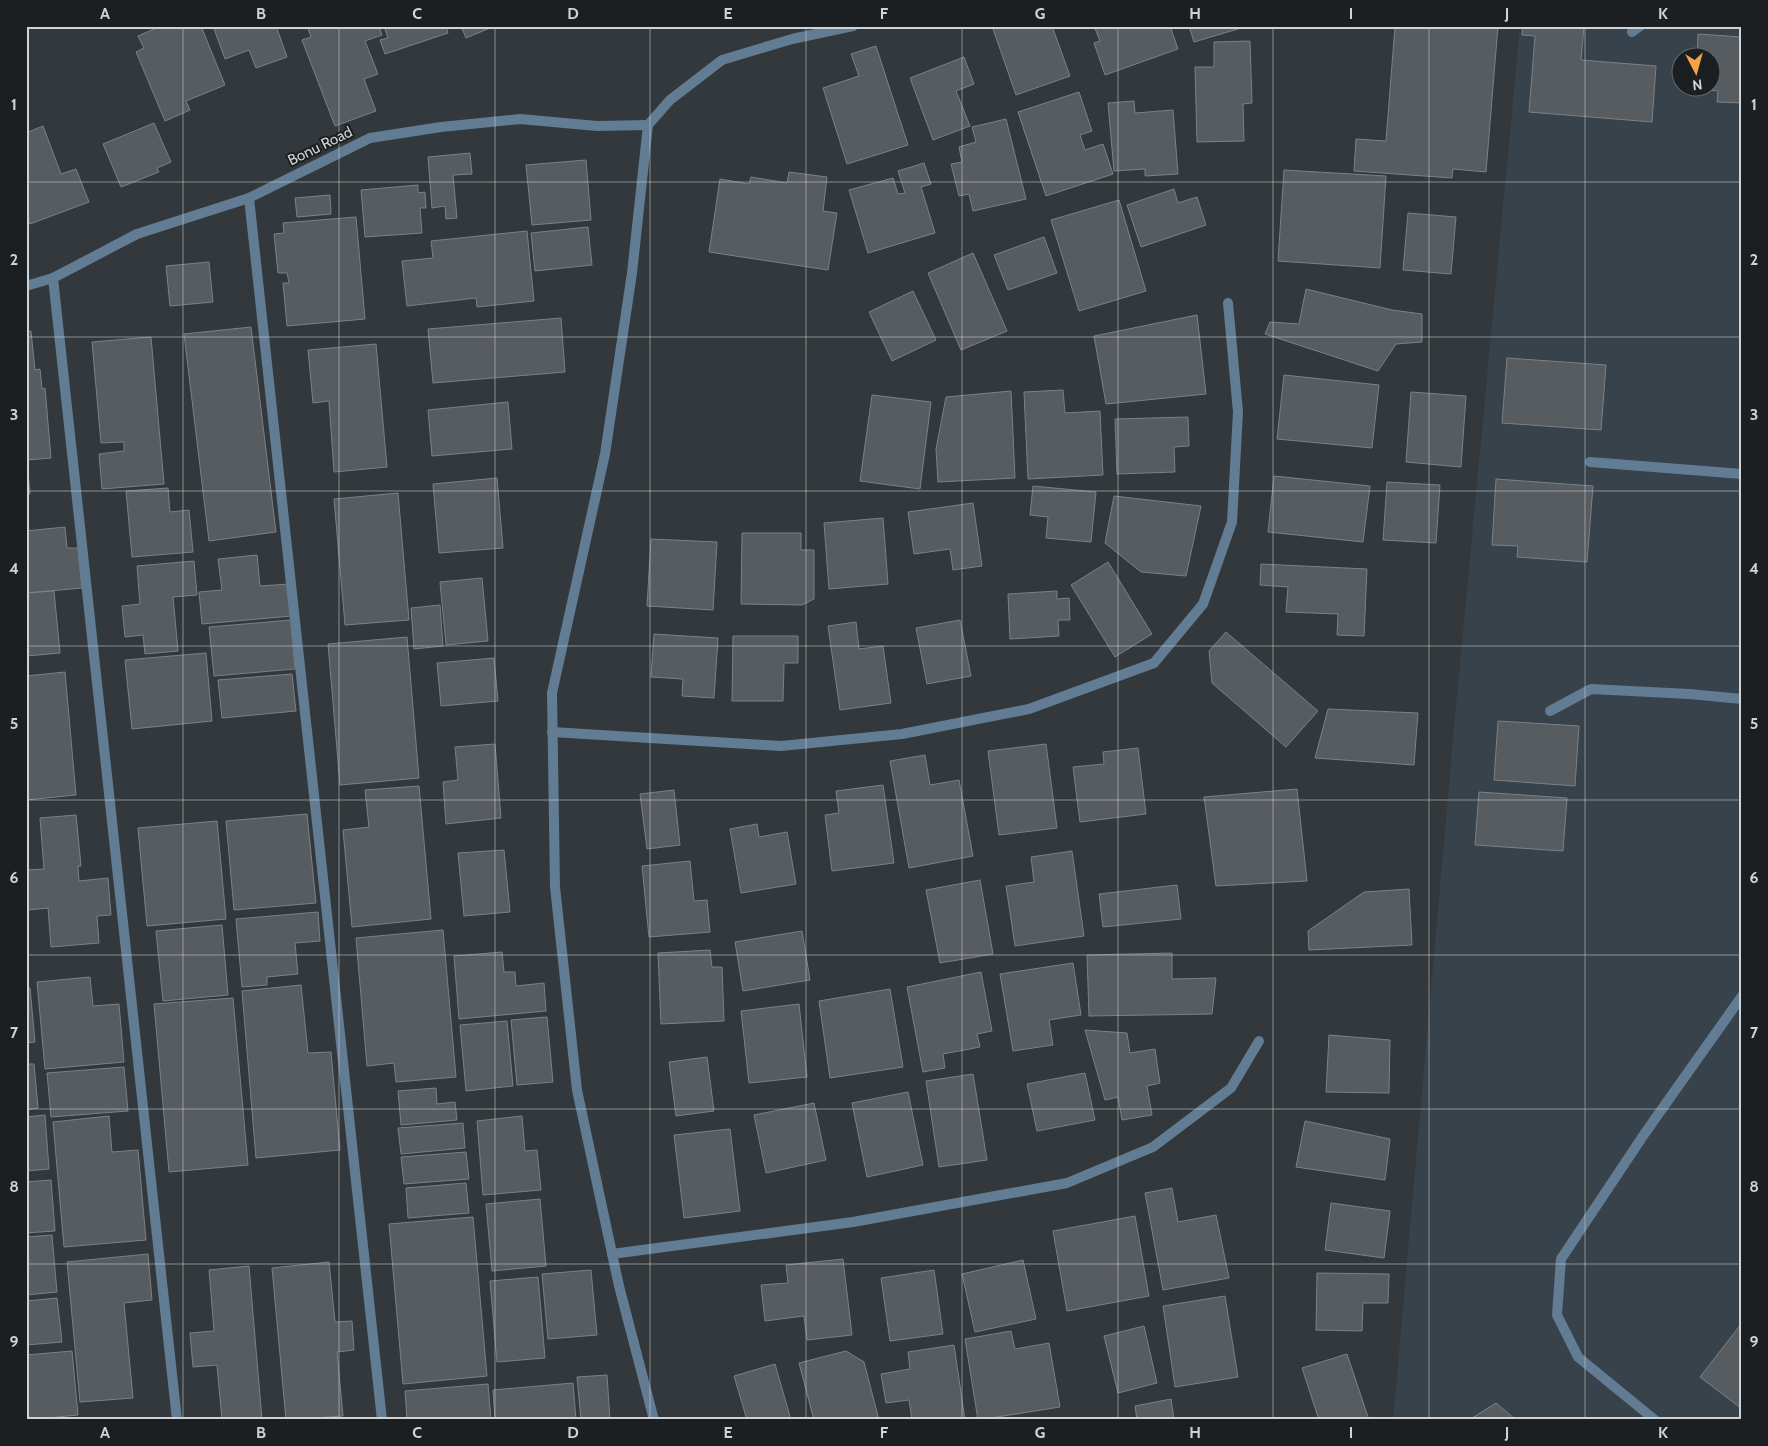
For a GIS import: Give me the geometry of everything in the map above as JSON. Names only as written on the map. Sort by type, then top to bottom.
[{"type":"street","points":[[654,1420],[612,1254],[577,1090],[555,887],[552,693],[606,444],[632,273],[648,125],[670,100],[722,60],[792,39],[853,26]]},
{"type":"street","name":"Bonu Road","points":[[26,286],[53,278],[138,234],[249,198],[370,138],[440,127],[520,119],[597,126],[648,125]]},
{"type":"street","points":[[249,198],[382,1420]]},
{"type":"street","points":[[53,278],[177,1420]]},
{"type":"street","points":[[552,732],[781,746],[902,734],[1029,710],[1154,663],[1203,604],[1232,522],[1238,412],[1228,303]]},
{"type":"street","points":[[1590,462],[1742,474]]},
{"type":"street","points":[[1550,711],[1591,689],[1742,699]]},
{"type":"street","points":[[1655,1420],[1578,1357],[1557,1315],[1561,1258],[1645,1133],[1742,996]]},
{"type":"street","points":[[612,1254],[853,1222],[1067,1184],[1153,1147],[1231,1088],[1259,1041]]},
{"type":"shaded area","points":[[1520,26],[1742,26],[1742,1420],[1393,1420],[1455,716]]},
{"type":"building","points":[[161,26],[201,26],[225,85],[186,101],[190,110],[165,121],[136,52],[144,48],[138,36]]},
{"type":"building","points":[[213,26],[276,26],[287,57],[256,68],[249,50],[225,59]]},
{"type":"building","points":[[307,26],[379,26],[382,35],[365,41],[378,74],[364,79],[376,111],[335,126],[302,40],[311,37]]},
{"type":"building","points":[[384,26],[446,26],[448,33],[385,54],[380,40],[388,38]]},
{"type":"building","points":[[461,26],[495,26],[466,38]]},
{"type":"building","points":[[992,26],[1052,26],[1070,76],[1016,95]]},
{"type":"building","points":[[1094,26],[1170,26],[1178,49],[1105,75],[1094,43],[1100,41]]},
{"type":"building","points":[[1189,26],[1248,26],[1194,42]]},
{"type":"building","points":[[1395,26],[1498,26],[1486,172],[1453,169],[1452,178],[1354,171],[1356,139],[1386,141]]},
{"type":"building","points":[[1523,26],[1584,26],[1581,60],[1656,66],[1652,122],[1529,112],[1535,36],[1522,35]]},
{"type":"building","points":[[1698,34],[1742,37],[1742,103],[1717,102],[1717,98],[1720,98],[1720,48],[1697,48]]},
{"type":"building","points":[[1250,41],[1252,103],[1243,104],[1244,141],[1197,142],[1195,67],[1214,67],[1214,42]]},
{"type":"building","points":[[876,46],[908,145],[847,164],[823,88],[859,76],[851,54]]},
{"type":"building","points":[[964,57],[974,84],[956,91],[970,126],[933,140],[910,78]]},
{"type":"building","points":[[1079,92],[1092,131],[1080,135],[1085,150],[1103,144],[1113,174],[1046,196],[1018,112]]},
{"type":"building","points":[[1134,101],[1135,113],[1173,110],[1178,174],[1145,176],[1145,169],[1114,171],[1108,103]]},
{"type":"building","points":[[1006,119],[1026,199],[973,211],[969,194],[959,196],[951,164],[962,162],[959,147],[976,142],[972,127]]},
{"type":"building","points":[[154,123],[171,162],[157,168],[159,172],[121,187],[103,144]]},
{"type":"building","points":[[43,126],[61,174],[76,169],[89,202],[30,224],[26,215],[26,133]]},
{"type":"building","points":[[470,153],[472,174],[453,175],[457,218],[446,219],[445,206],[432,208],[428,157]]},
{"type":"building","points":[[586,160],[591,220],[532,225],[526,165]]},
{"type":"building","points":[[924,163],[931,184],[921,187],[935,233],[868,253],[849,190],[893,178],[898,194],[905,193],[898,171]]},
{"type":"building","points":[[1284,170],[1386,176],[1380,268],[1278,261]]},
{"type":"building","points":[[789,172],[827,177],[823,211],[837,213],[828,270],[709,252],[720,179],[749,184],[751,177],[787,183]]},
{"type":"building","points":[[418,185],[418,193],[425,192],[426,208],[420,208],[422,233],[365,237],[361,190]]},
{"type":"building","points":[[1174,189],[1178,203],[1197,197],[1206,225],[1141,247],[1127,205]]},
{"type":"building","points":[[330,195],[331,214],[297,217],[295,198]]},
{"type":"building","points":[[1119,200],[1146,291],[1079,311],[1051,220]]},
{"type":"building","points":[[1408,213],[1456,217],[1451,274],[1403,270]]},
{"type":"building","points":[[356,217],[365,319],[287,326],[283,283],[289,283],[287,273],[278,273],[274,234],[284,233],[283,223]]},
{"type":"building","points":[[588,227],[592,265],[535,271],[531,233]]},
{"type":"building","points":[[527,231],[534,301],[477,307],[476,298],[407,306],[402,261],[433,258],[431,241]]},
{"type":"building","points":[[1044,237],[1057,273],[1008,290],[994,255]]},
{"type":"building","points":[[973,253],[1007,331],[961,350],[928,273]]},
{"type":"building","points":[[209,262],[213,302],[170,306],[166,266]]},
{"type":"building","points":[[1306,289],[1392,310],[1422,314],[1422,342],[1396,344],[1378,371],[1265,334],[1270,322],[1299,324]]},
{"type":"building","points":[[913,291],[936,340],[892,361],[869,312]]},
{"type":"building","points":[[1197,315],[1206,394],[1106,404],[1094,336]]},
{"type":"building","points":[[561,318],[565,372],[433,383],[428,329]]},
{"type":"building","points":[[251,327],[276,532],[209,541],[184,334]]},
{"type":"building","points":[[26,331],[31,331],[35,370],[40,369],[42,389],[45,388],[51,458],[27,460],[30,494],[26,494]]},
{"type":"building","points":[[151,337],[164,484],[102,489],[99,454],[124,451],[124,442],[101,443],[92,342]]},
{"type":"building","points":[[376,344],[387,467],[334,472],[329,401],[313,403],[308,350]]},
{"type":"building","points":[[1507,358],[1606,365],[1601,430],[1502,423]]},
{"type":"building","points":[[1284,375],[1379,385],[1372,448],[1277,439]]},
{"type":"building","points":[[1063,390],[1065,413],[1100,411],[1103,475],[1028,479],[1024,392]]},
{"type":"building","points":[[1011,391],[1015,478],[938,482],[936,449],[946,397]]},
{"type":"building","points":[[1411,392],[1466,396],[1461,467],[1406,462]]},
{"type":"building","points":[[872,395],[931,402],[920,489],[860,481]]},
{"type":"building","points":[[508,402],[512,449],[432,456],[428,410]]},
{"type":"building","points":[[1188,417],[1189,446],[1174,447],[1175,472],[1117,474],[1115,419]]},
{"type":"building","points":[[1274,476],[1370,486],[1363,542],[1268,532]]},
{"type":"building","points":[[497,478],[503,548],[439,553],[433,484]]},
{"type":"building","points":[[1496,479],[1593,486],[1587,562],[1517,557],[1518,546],[1492,545]]},
{"type":"building","points":[[1387,482],[1440,485],[1436,543],[1383,540]]},
{"type":"building","points":[[1033,486],[1096,492],[1091,542],[1046,538],[1048,517],[1030,515]]},
{"type":"building","points":[[168,488],[170,512],[189,510],[193,552],[132,557],[126,491]]},
{"type":"building","points":[[398,493],[409,620],[345,625],[334,499]]},
{"type":"building","points":[[1114,496],[1201,506],[1186,576],[1141,572],[1105,543]]},
{"type":"building","points":[[973,503],[982,566],[953,570],[950,549],[914,554],[908,512]]},
{"type":"building","points":[[883,518],[888,584],[829,589],[824,523]]},
{"type":"building","points":[[65,527],[67,548],[78,548],[82,588],[26,593],[26,531]]},
{"type":"building","points":[[742,533],[801,533],[801,550],[814,550],[814,599],[802,605],[741,604]]},
{"type":"building","points":[[651,539],[717,542],[713,610],[647,606]]},
{"type":"building","points":[[257,555],[260,586],[289,584],[292,616],[202,624],[199,592],[222,590],[218,559]]},
{"type":"building","points":[[194,561],[197,595],[173,597],[178,651],[145,654],[143,635],[125,637],[122,606],[140,604],[137,566]]},
{"type":"building","points":[[1108,562],[1152,634],[1115,657],[1071,585]]},
{"type":"building","points":[[1261,564],[1367,569],[1364,636],[1337,635],[1338,614],[1286,612],[1288,587],[1260,585]]},
{"type":"building","points":[[482,578],[488,641],[446,645],[440,582]]},
{"type":"building","points":[[54,591],[60,653],[26,656],[26,593]]},
{"type":"building","points":[[1057,591],[1057,599],[1069,598],[1070,620],[1058,620],[1059,636],[1010,639],[1008,594]]},
{"type":"building","points":[[440,605],[443,646],[414,649],[411,608]]},
{"type":"building","points":[[291,620],[295,669],[214,676],[209,627]]},
{"type":"building","points":[[960,620],[971,676],[927,684],[916,628]]},
{"type":"building","points":[[856,622],[859,649],[883,646],[891,703],[840,710],[828,626]]},
{"type":"building","points":[[1226,632],[1318,711],[1286,747],[1212,683],[1209,651]]},
{"type":"building","points":[[654,634],[718,638],[714,698],[682,696],[683,679],[651,677]]},
{"type":"building","points":[[733,636],[798,636],[798,663],[784,663],[783,701],[732,701]]},
{"type":"building","points":[[407,637],[419,778],[340,785],[328,644]]},
{"type":"building","points":[[206,653],[212,721],[132,729],[125,660]]},
{"type":"building","points":[[494,658],[498,701],[441,706],[437,663]]},
{"type":"building","points":[[65,672],[76,795],[26,800],[26,676]]},
{"type":"building","points":[[292,674],[296,711],[222,718],[218,680]]},
{"type":"building","points":[[1328,709],[1418,713],[1414,765],[1315,758]]},
{"type":"building","points":[[1498,721],[1579,726],[1575,786],[1494,780]]},
{"type":"building","points":[[495,744],[501,818],[446,824],[443,782],[458,780],[455,747]]},
{"type":"building","points":[[1046,744],[1057,828],[999,835],[988,751]]},
{"type":"building","points":[[1138,748],[1146,814],[1080,822],[1073,767],[1104,764],[1103,752]]},
{"type":"building","points":[[925,755],[930,785],[959,780],[973,856],[909,868],[890,761]]},
{"type":"building","points":[[883,785],[894,863],[832,871],[825,815],[839,813],[836,791]]},
{"type":"building","points":[[419,786],[431,919],[352,927],[343,830],[369,827],[365,790]]},
{"type":"building","points":[[1297,789],[1307,881],[1216,886],[1204,797]]},
{"type":"building","points":[[674,790],[680,845],[647,849],[640,794]]},
{"type":"building","points":[[1479,792],[1567,798],[1563,851],[1475,845]]},
{"type":"building","points":[[307,814],[316,903],[234,910],[226,821]]},
{"type":"building","points":[[76,815],[81,866],[78,866],[79,881],[108,878],[111,915],[97,916],[99,943],[51,947],[48,908],[28,910],[26,870],[44,869],[40,818]]},
{"type":"building","points":[[217,821],[226,919],[147,926],[138,828]]},
{"type":"building","points":[[757,824],[759,837],[787,832],[796,884],[741,893],[730,829]]},
{"type":"building","points":[[504,850],[510,912],[464,916],[458,853]]},
{"type":"building","points":[[1072,851],[1084,936],[1015,946],[1006,886],[1034,882],[1031,857]]},
{"type":"building","points":[[690,861],[694,901],[707,900],[710,932],[649,937],[642,866]]},
{"type":"building","points":[[980,880],[993,954],[940,963],[926,890]]},
{"type":"building","points":[[1177,885],[1181,919],[1103,927],[1099,894]]},
{"type":"building","points":[[1409,889],[1412,945],[1309,950],[1308,931],[1364,892]]},
{"type":"building","points":[[318,912],[320,941],[295,943],[298,974],[267,977],[267,985],[242,987],[236,919]]},
{"type":"building","points":[[222,925],[228,995],[163,1001],[156,931]]},
{"type":"building","points":[[443,930],[456,1077],[396,1082],[394,1063],[367,1066],[356,938]]},
{"type":"building","points":[[802,931],[810,980],[743,991],[735,942]]},
{"type":"building","points":[[710,950],[712,967],[722,967],[724,1021],[661,1024],[658,953]]},
{"type":"building","points":[[502,952],[504,972],[515,972],[516,986],[544,983],[546,1011],[459,1019],[454,956]]},
{"type":"building","points":[[1172,953],[1172,979],[1216,978],[1212,1014],[1089,1016],[1087,955]]},
{"type":"building","points":[[1073,963],[1081,1015],[1049,1020],[1053,1045],[1013,1051],[1000,974]]},
{"type":"building","points":[[981,972],[992,1031],[977,1034],[980,1047],[943,1054],[945,1068],[923,1072],[907,987]]},
{"type":"building","points":[[90,977],[93,1006],[119,1004],[124,1062],[45,1069],[37,982]]},
{"type":"building","points":[[301,985],[308,1053],[331,1052],[340,1150],[256,1158],[242,991]]},
{"type":"building","points":[[26,988],[30,988],[35,1042],[26,1043]]},
{"type":"building","points":[[890,989],[903,1067],[830,1078],[819,1001]]},
{"type":"building","points":[[233,998],[248,1165],[169,1172],[154,1004]]},
{"type":"building","points":[[799,1004],[807,1077],[749,1083],[741,1011]]},
{"type":"building","points":[[547,1017],[553,1082],[517,1085],[511,1020]]},
{"type":"building","points":[[507,1021],[513,1086],[466,1091],[460,1025]]},
{"type":"building","points":[[1085,1030],[1127,1033],[1130,1053],[1155,1049],[1160,1083],[1147,1086],[1152,1115],[1122,1120],[1118,1097],[1105,1100]]},
{"type":"building","points":[[1329,1035],[1390,1040],[1389,1093],[1326,1092]]},
{"type":"building","points":[[707,1057],[714,1111],[676,1116],[669,1062]]},
{"type":"building","points":[[26,1064],[34,1064],[38,1108],[26,1110]]},
{"type":"building","points":[[124,1067],[128,1111],[51,1117],[47,1073]]},
{"type":"building","points":[[1085,1073],[1095,1120],[1037,1131],[1027,1084]]},
{"type":"building","points":[[973,1074],[987,1160],[939,1167],[926,1081]]},
{"type":"building","points":[[436,1088],[437,1104],[455,1102],[457,1120],[401,1125],[398,1091]]},
{"type":"building","points":[[908,1092],[923,1165],[867,1177],[852,1103]]},
{"type":"building","points":[[814,1103],[826,1160],[766,1173],[754,1115]]},
{"type":"building","points":[[45,1115],[49,1169],[26,1171],[26,1117]]},
{"type":"building","points":[[109,1116],[112,1152],[138,1150],[146,1240],[64,1247],[53,1122]]},
{"type":"building","points":[[522,1116],[525,1151],[537,1150],[541,1190],[483,1195],[477,1121]]},
{"type":"building","points":[[1305,1121],[1390,1139],[1385,1180],[1296,1167]]},
{"type":"building","points":[[463,1123],[465,1148],[401,1154],[398,1128]]},
{"type":"building","points":[[730,1129],[740,1211],[684,1218],[674,1135]]},
{"type":"building","points":[[466,1152],[469,1179],[404,1184],[401,1157]]},
{"type":"building","points":[[51,1180],[55,1231],[26,1233],[26,1182]]},
{"type":"building","points":[[466,1183],[469,1213],[408,1218],[406,1188]]},
{"type":"building","points":[[1172,1188],[1178,1222],[1216,1215],[1229,1278],[1163,1290],[1145,1193]]},
{"type":"building","points":[[540,1199],[546,1266],[492,1271],[486,1204]]},
{"type":"building","points":[[1331,1203],[1390,1211],[1384,1258],[1325,1250]]},
{"type":"building","points":[[1135,1216],[1149,1296],[1067,1311],[1053,1231]]},
{"type":"building","points":[[473,1217],[487,1376],[403,1384],[389,1224]]},
{"type":"building","points":[[52,1235],[57,1292],[26,1295],[26,1237]]},
{"type":"building","points":[[148,1254],[152,1300],[124,1303],[133,1398],[80,1402],[67,1262]]},
{"type":"building","points":[[843,1259],[852,1335],[807,1340],[804,1316],[765,1321],[761,1285],[788,1283],[786,1265]]},
{"type":"building","points":[[1023,1260],[1036,1319],[975,1332],[962,1274]]},
{"type":"building","points":[[329,1262],[335,1322],[352,1321],[354,1350],[337,1352],[343,1416],[286,1420],[272,1268]]},
{"type":"building","points":[[249,1266],[262,1420],[222,1420],[217,1365],[193,1367],[190,1333],[214,1331],[209,1270]]},
{"type":"building","points":[[591,1270],[597,1335],[548,1339],[542,1274]]},
{"type":"building","points":[[934,1270],[943,1334],[890,1341],[881,1278]]},
{"type":"building","points":[[1317,1273],[1389,1274],[1388,1303],[1363,1303],[1362,1331],[1316,1330]]},
{"type":"building","points":[[538,1277],[545,1358],[497,1362],[490,1281]]},
{"type":"building","points":[[1225,1296],[1238,1377],[1175,1387],[1163,1306]]},
{"type":"building","points":[[57,1298],[62,1342],[26,1345],[26,1301]]},
{"type":"building","points":[[1742,1323],[1742,1409],[1700,1377]]},
{"type":"building","points":[[1144,1326],[1157,1383],[1118,1393],[1104,1336]]},
{"type":"building","points":[[1011,1331],[1015,1349],[1049,1343],[1060,1407],[978,1420],[965,1339]]},
{"type":"building","points":[[954,1345],[965,1420],[912,1420],[909,1400],[886,1403],[881,1374],[910,1369],[908,1352]]},
{"type":"building","points":[[72,1351],[78,1415],[26,1420],[26,1355]]},
{"type":"building","points":[[846,1351],[864,1362],[879,1420],[814,1420],[799,1363]]},
{"type":"building","points":[[1347,1354],[1369,1420],[1319,1420],[1302,1368]]},
{"type":"building","points":[[775,1364],[791,1420],[747,1420],[734,1376]]},
{"type":"building","points":[[607,1375],[610,1420],[581,1420],[577,1377]]},
{"type":"building","points":[[573,1383],[576,1420],[495,1420],[493,1390]]},
{"type":"building","points":[[488,1384],[491,1420],[407,1420],[405,1391]]},
{"type":"building","points":[[1171,1399],[1174,1420],[1137,1420],[1135,1406]]},
{"type":"building","points":[[1496,1403],[1516,1420],[1469,1420]]}]
